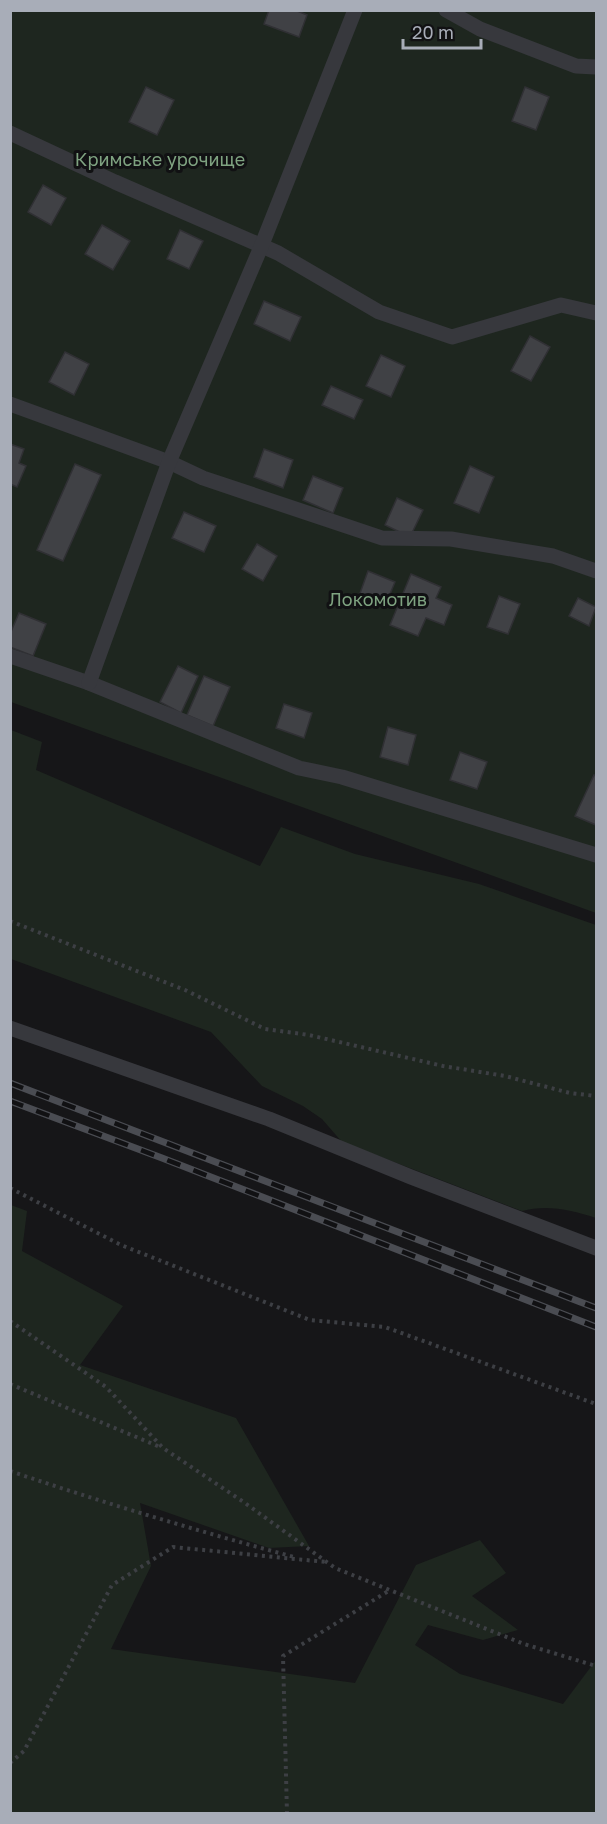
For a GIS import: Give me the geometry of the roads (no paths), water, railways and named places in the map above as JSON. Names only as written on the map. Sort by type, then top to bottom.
[{"type":"lane","points":[[89,683],[169,462],[261,247],[355,10]]},
{"type":"lane","points":[[446,10],[480,28],[576,66],[597,67]]},
{"type":"lane","points":[[10,133],[278,253],[379,312],[452,337],[561,305],[597,313]]},
{"type":"lane","points":[[10,404],[169,462],[203,478],[382,538],[451,539],[553,556],[597,571]]},
{"type":"lane","points":[[10,656],[89,683],[299,768],[342,777],[597,855]]},
{"type":"lane","points":[[10,1028],[269,1119],[411,1177],[597,1248]]},
{"type":"railway","points":[[10,1083],[596,1308]]},
{"type":"railway","points":[[10,1101],[596,1327]]},
{"type":"park label","name":"Кримське урочище","points":[[160,160]]},
{"type":"park label","name":"Локомотив","points":[[378,600]]}]
